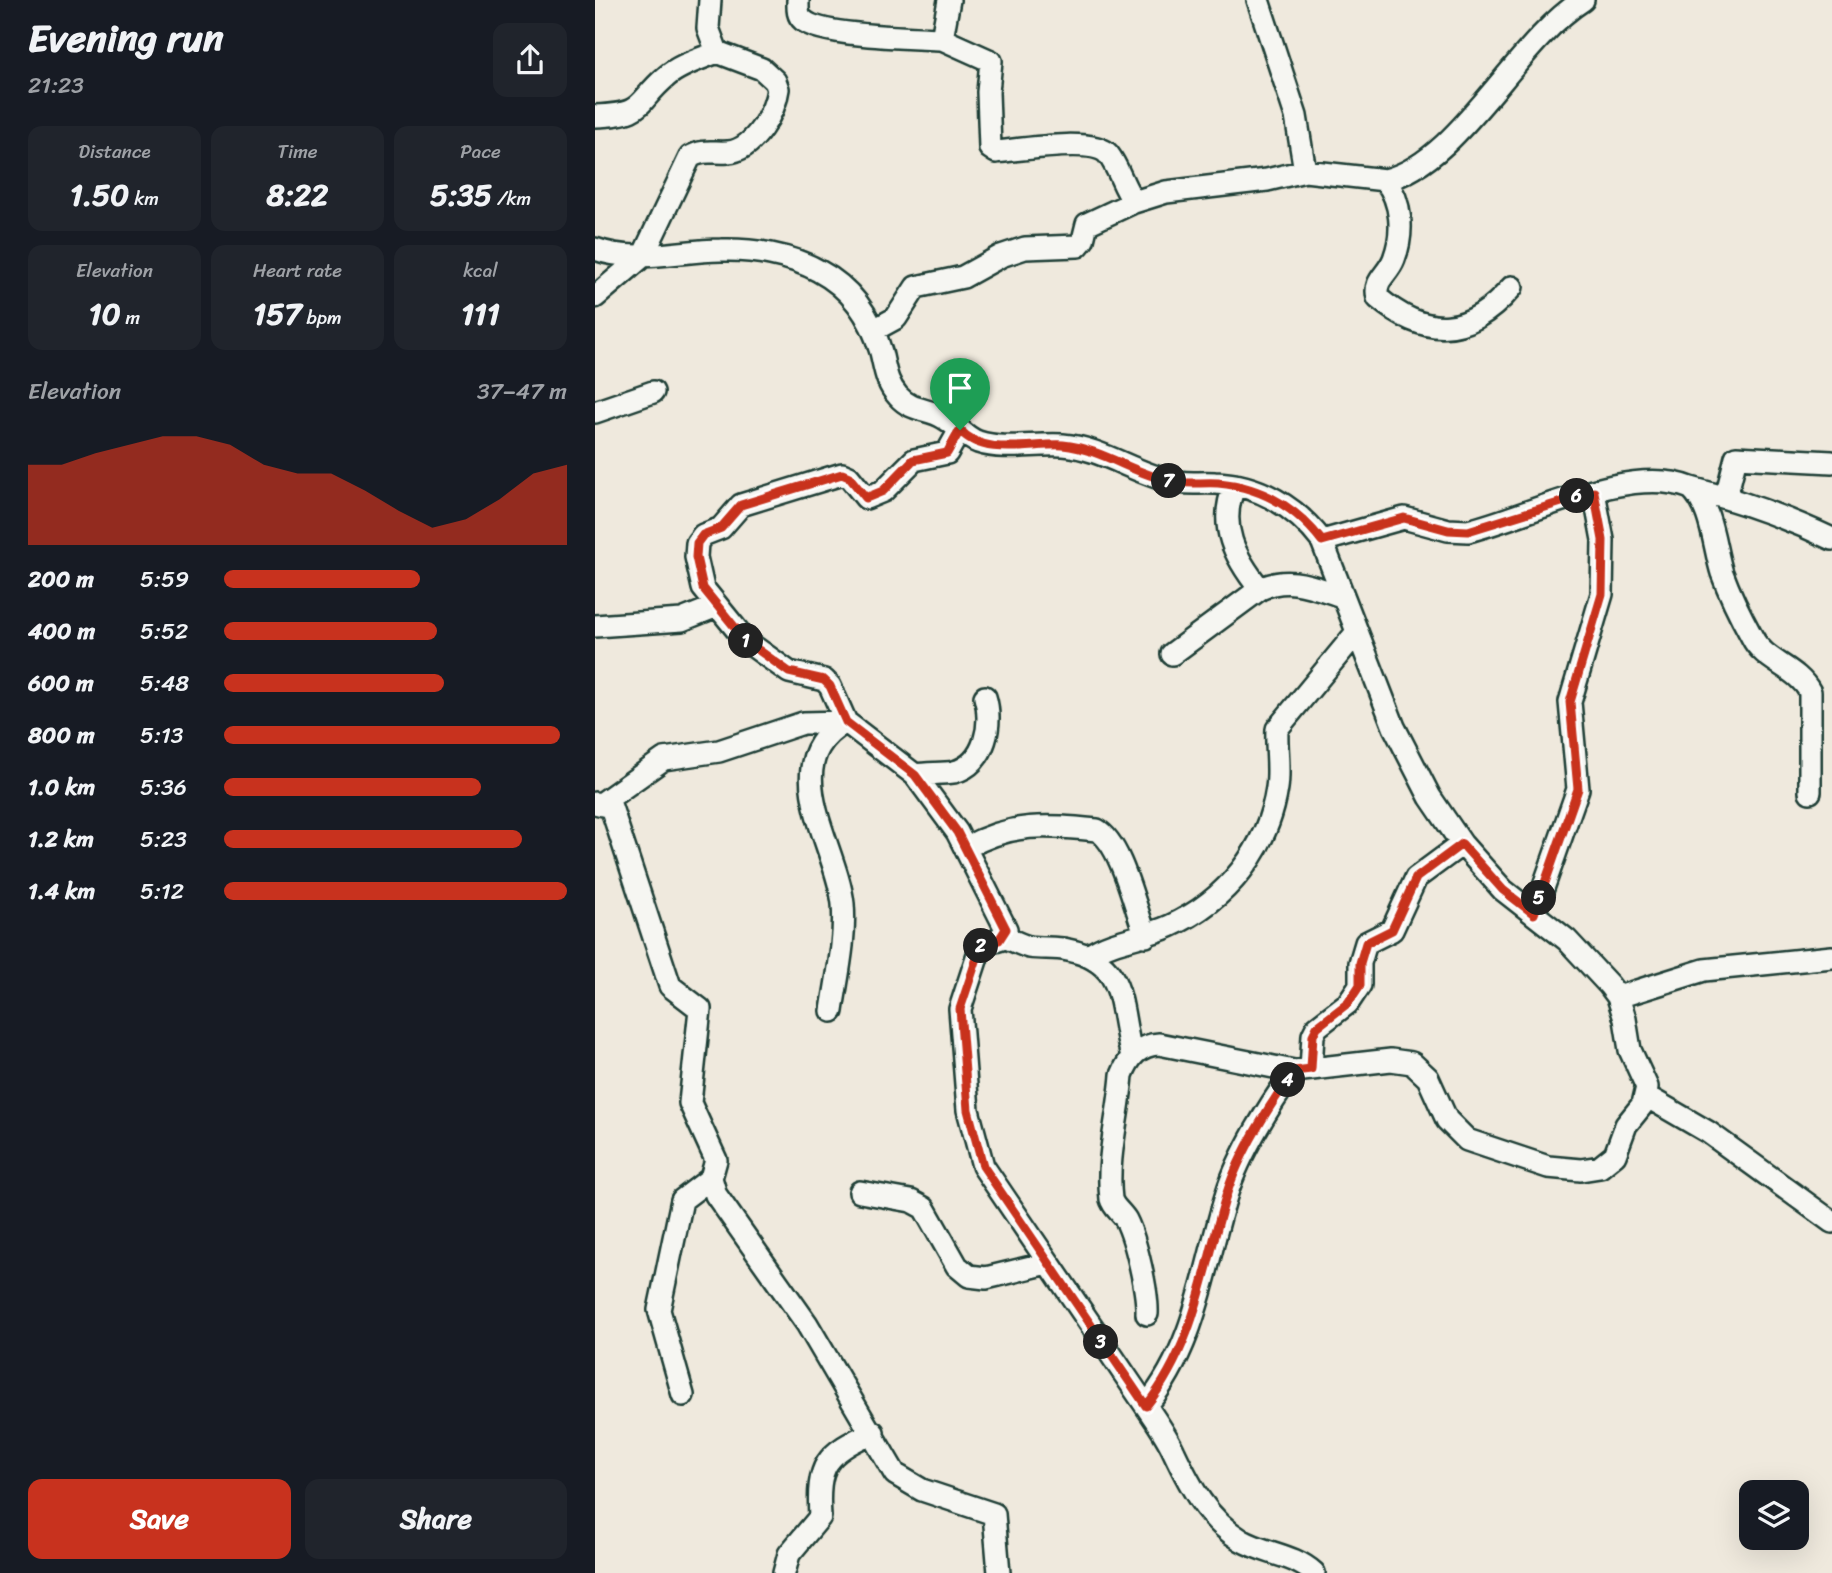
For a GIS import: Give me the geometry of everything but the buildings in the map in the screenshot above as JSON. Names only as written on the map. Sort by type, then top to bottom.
[{"type":"street","points":[[595,297],[643,256],[668,208],[684,164],[698,153],[726,152],[743,146],[760,128],[777,97],[775,81],[770,74],[717,52],[708,28],[710,0]]},
{"type":"street","points":[[798,0],[798,12],[807,24],[878,38],[943,39],[991,61],[988,92],[990,148],[996,152],[1056,146],[1097,147],[1111,157],[1124,188],[1134,202]]},
{"type":"street","points":[[943,39],[949,0]]},
{"type":"street","points":[[1258,0],[1296,116],[1305,171]]},
{"type":"street","points":[[874,330],[896,318],[910,292],[916,287],[963,277],[1001,256],[1025,248],[1078,246],[1083,240],[1087,224],[1134,202],[1166,192],[1267,180],[1305,171],[1385,180],[1423,161],[1454,137],[1513,64],[1583,0]]},
{"type":"street","points":[[595,116],[620,115],[635,110],[668,75],[717,52]]},
{"type":"street","points":[[1385,180],[1396,194],[1399,226],[1394,260],[1377,284],[1378,298],[1391,309],[1423,322],[1459,326],[1482,316],[1512,286]]},
{"type":"street","points":[[595,249],[623,256],[722,250],[791,260],[817,270],[842,286],[856,300],[874,330],[885,375],[895,393],[916,411],[942,416],[966,437],[992,445],[1061,445],[1089,449],[1136,471],[1170,481],[1235,485],[1290,507],[1305,519],[1322,541],[1411,763],[1430,797],[1462,844],[1503,890],[1567,940],[1618,997],[1630,1050],[1645,1078],[1646,1096],[1626,1125],[1615,1155],[1600,1167],[1581,1170],[1548,1167],[1468,1140],[1447,1120],[1434,1096],[1428,1077],[1412,1063],[1391,1060],[1303,1070],[1159,1044],[1145,1046],[1132,1056],[1122,1075],[1110,1171],[1111,1202],[1125,1218],[1132,1236],[1141,1265],[1147,1314]]},
{"type":"street","points":[[595,411],[653,392]]},
{"type":"street","points":[[960,430],[947,453],[913,460],[883,491],[866,498],[849,477],[842,474],[741,505],[729,521],[703,535],[697,543],[696,557],[703,588],[746,641],[789,672],[817,677],[830,686],[846,722],[915,775],[965,848],[1006,929],[1004,937]]},
{"type":"street","points":[[1726,497],[1736,457],[1832,462]]},
{"type":"street","points":[[1322,541],[1404,518],[1448,530],[1468,531],[1594,492],[1651,481],[1726,497],[1792,520],[1832,539]]},
{"type":"street","points":[[1235,485],[1227,514],[1230,538],[1244,567],[1260,589]]},
{"type":"street","points":[[1691,488],[1701,501],[1723,575],[1753,641],[1762,651],[1801,679],[1810,692],[1810,792]]},
{"type":"street","points":[[1534,914],[1578,789],[1570,702],[1602,594],[1603,540],[1594,492]]},
{"type":"street","points":[[1173,654],[1260,589],[1289,580],[1342,596]]},
{"type":"street","points":[[595,626],[682,620],[717,606]]},
{"type":"street","points":[[1090,955],[1105,946],[1146,936],[1202,908],[1228,886],[1250,860],[1265,831],[1275,796],[1279,771],[1277,729],[1357,632]]},
{"type":"street","points":[[915,775],[957,771],[979,755],[989,729],[990,712],[985,696]]},
{"type":"street","points":[[598,803],[664,759],[719,751],[803,723],[846,722]]},
{"type":"street","points":[[832,1012],[843,905],[817,815],[812,770],[818,744],[828,732],[846,722]]},
{"type":"street","points":[[598,803],[611,807],[670,986],[700,1009],[690,1103],[716,1160],[711,1178],[716,1195],[807,1324],[873,1432],[895,1474],[922,1490],[994,1514],[999,1573]]},
{"type":"street","points":[[965,848],[986,837],[1019,826],[1097,830],[1112,843],[1146,936]]},
{"type":"street","points":[[1146,1406],[1164,1385],[1185,1341],[1209,1268],[1228,1191],[1270,1105],[1303,1070],[1317,1027],[1348,1003],[1360,985],[1360,963],[1366,943],[1392,930],[1416,878],[1462,844]]},
{"type":"street","points":[[1132,1056],[1122,1003],[1113,978],[1104,965],[1090,955],[1064,949],[1028,947],[1004,937],[981,946],[960,1009],[968,1110],[983,1166],[1146,1406],[1174,1450],[1194,1493],[1216,1520],[1244,1542],[1303,1563],[1314,1573]]},
{"type":"street","points":[[1618,997],[1704,970],[1832,957]]},
{"type":"street","points":[[1646,1096],[1708,1132],[1832,1222]]},
{"type":"street","points":[[683,1395],[659,1310],[682,1199],[711,1178]]},
{"type":"street","points":[[860,1192],[911,1201],[924,1208],[957,1266],[969,1276],[986,1278],[1048,1263]]},
{"type":"street","points":[[784,1573],[789,1554],[820,1517],[820,1474],[839,1447],[873,1432]]},
{"type":"route","points":[[960,430],[966,437],[992,445],[1061,445],[1089,449],[1136,471],[1170,481],[1235,485],[1274,498],[1290,507],[1305,519],[1322,541],[1404,518],[1448,530],[1468,531],[1530,509],[1594,492],[1603,540],[1602,594],[1570,702],[1578,789],[1534,914],[1503,890],[1462,844],[1423,872],[1410,885],[1398,922],[1392,930],[1366,943],[1360,963],[1360,985],[1348,1003],[1317,1027],[1313,1035],[1311,1069],[1294,1071],[1270,1105],[1228,1191],[1209,1268],[1185,1341],[1164,1385],[1146,1406],[983,1166],[968,1110],[960,1009],[981,946],[1004,937],[1006,929],[991,895],[957,832],[915,775],[846,722],[830,686],[824,680],[789,672],[746,641],[703,588],[696,557],[697,543],[703,535],[721,528],[741,505],[842,474],[849,477],[866,498],[883,491],[913,460],[941,457],[947,453],[960,430]]}]
